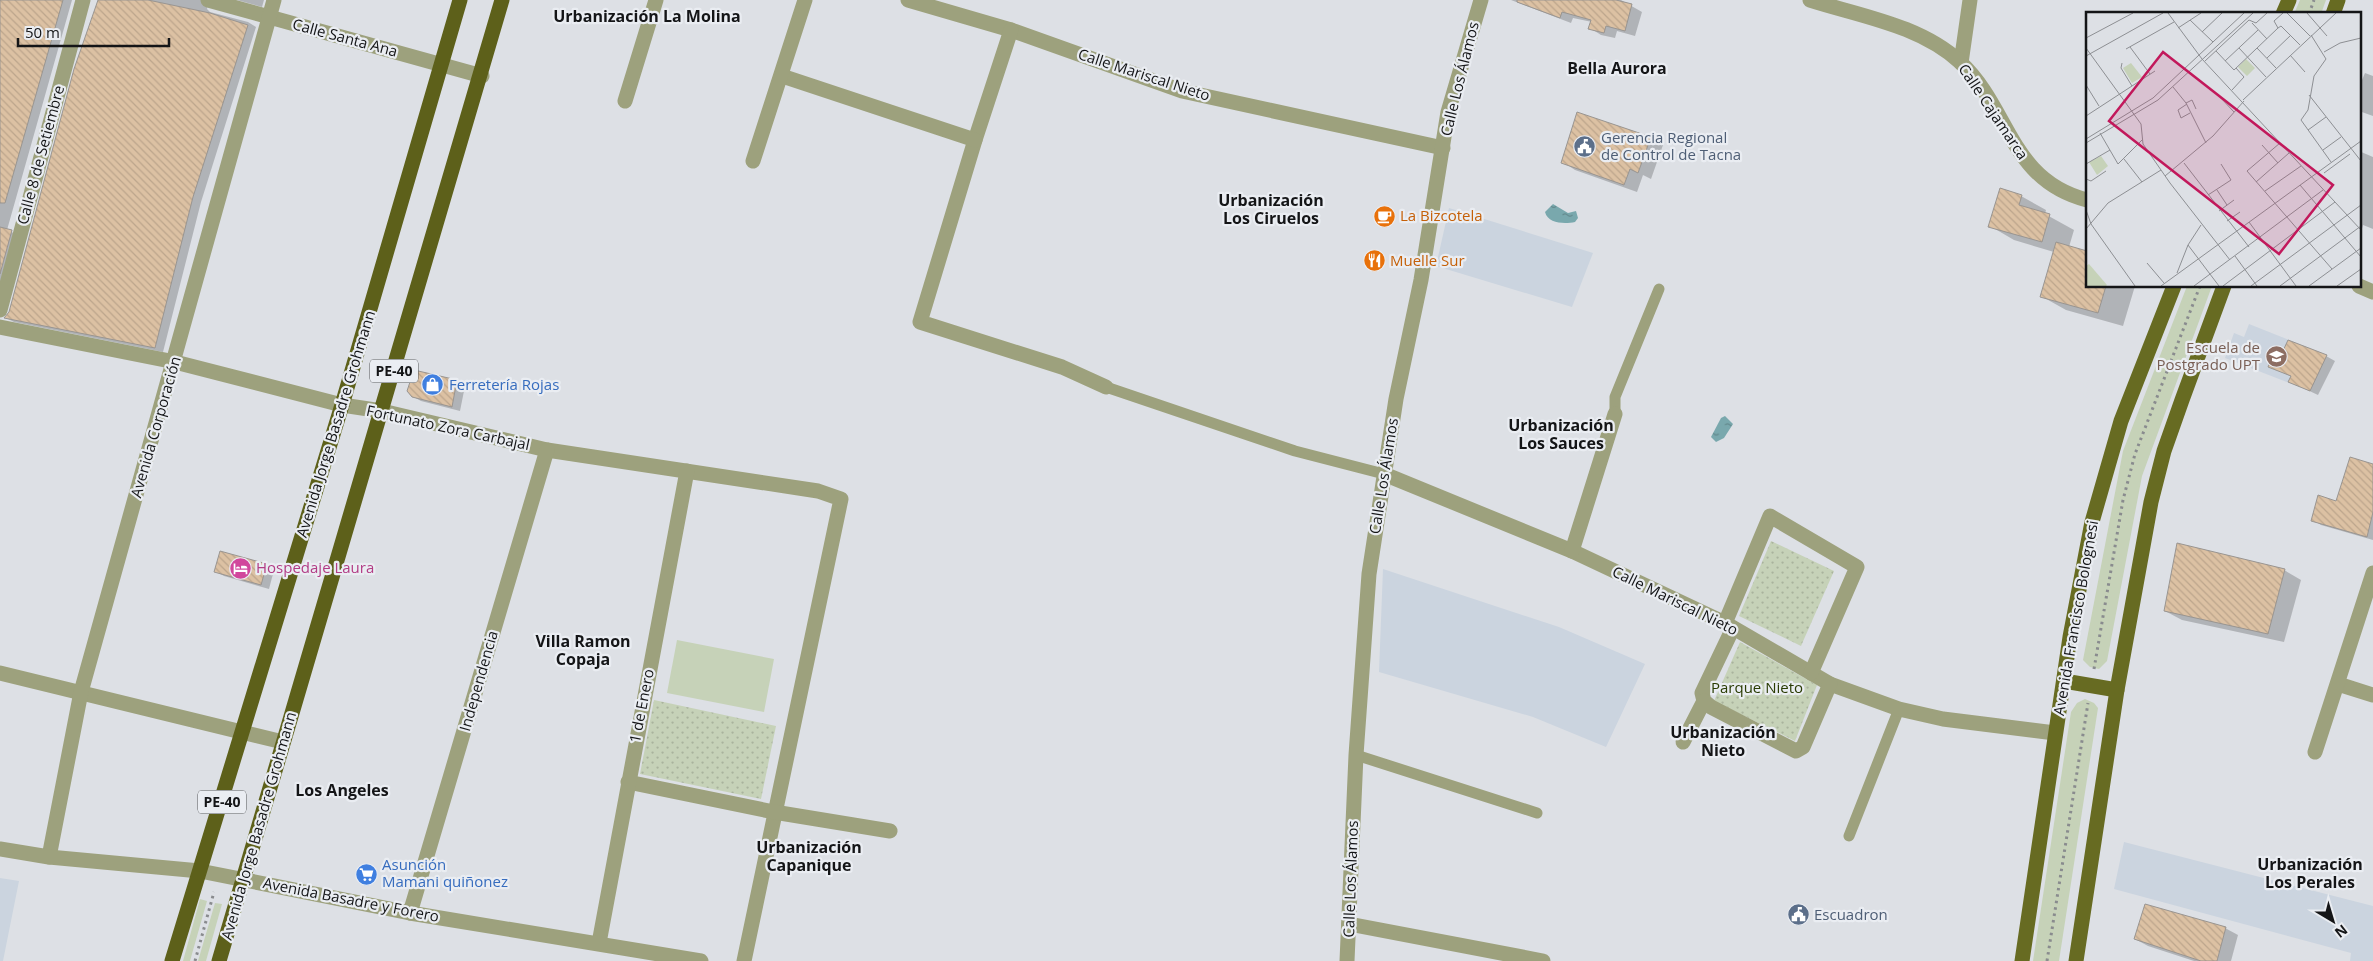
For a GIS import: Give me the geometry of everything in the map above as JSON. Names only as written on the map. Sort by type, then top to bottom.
[{"type":"highway","name":"Avenida Jorge Basadre Grohmann","points":[[172,961],[342,406],[460,0]]},
{"type":"highway","name":"Avenida Jorge Basadre Grohmann","points":[[219,961],[482,76],[502,0]]},
{"type":"main road","points":[[2284,12],[2289,0]]},
{"type":"main road","points":[[2334,12],[2338,0]]},
{"type":"main road","name":"Avenida Francisco Bolognesi","points":[[2022,961],[2055,733],[2092,522],[2106,468],[2140,371],[2173,288]]},
{"type":"main road","points":[[2076,961],[2117,690],[2141,550],[2162,460],[2223,288]]},
{"type":"main road","points":[[2064,681],[2117,690]]},
{"type":"street","name":"Calle 8 de Setiembre","points":[[0,310],[83,0]]},
{"type":"street","name":"Calle Santa Ana","points":[[208,0],[482,76]]},
{"type":"street","name":"Avenida Corporación","points":[[49,857],[81,692],[175,362],[274,0]]},
{"type":"street","points":[[625,101],[656,0]]},
{"type":"street","points":[[754,161],[805,0]]},
{"type":"street","name":"Calle Mariscal Nieto","points":[[908,0],[1011,30],[1182,91],[1443,148]]},
{"type":"street","name":"Calle Los Álamos","points":[[1347,961],[1356,755],[1370,574],[1396,399],[1421,280],[1448,112],[1481,0]]},
{"type":"street","name":"Calle Cajamarca","points":[[1810,0],[1920,36],[1940,47],[1961,63],[1988,100],[2031,168],[2045,181],[2060,190],[2086,200]]},
{"type":"street","points":[[1961,63],[1970,0]]},
{"type":"street","points":[[1011,30],[975,140],[920,322],[1062,367],[1106,387]]},
{"type":"street","points":[[782,76],[975,140]]},
{"type":"street","points":[[2360,286],[2373,292]]},
{"type":"street","name":"Fortunato Zora Carbajal","points":[[0,327],[175,362],[342,406],[382,411],[547,450],[818,491],[841,500],[774,812]]},
{"type":"street","points":[[1572,551],[1615,414]]},
{"type":"street","name":"Independencia","points":[[410,913],[547,450]]},
{"type":"street","name":"1 de Enero","points":[[599,943],[687,470]]},
{"type":"street","name":"Calle Mariscal Nieto","points":[[1384,474],[1572,551],[1729,625],[1830,684],[1899,710],[2055,733]]},
{"type":"street","points":[[1812,674],[1857,567],[1770,516],[1702,693],[1704,701],[1711,707],[1796,751],[1803,747],[1830,684]]},
{"type":"street","points":[[2315,752],[2373,573]]},
{"type":"street","points":[[0,673],[283,742]]},
{"type":"street","points":[[2338,684],[2373,695]]},
{"type":"street","points":[[1683,742],[1704,701]]},
{"type":"street","points":[[628,782],[774,812],[890,831]]},
{"type":"street","points":[[744,961],[774,812]]},
{"type":"street","name":"Avenida Basadre y Forero","points":[[0,849],[49,857],[200,871],[410,913],[701,961]]},
{"type":"street","points":[[1349,924],[1543,961]]},
{"type":"lane","points":[[1615,414],[1616,397],[1659,289]]},
{"type":"lane","points":[[1106,387],[1295,451],[1384,474]]},
{"type":"lane","points":[[1849,836],[1899,710]]},
{"type":"lane","points":[[1356,755],[1537,813]]},
{"type":"path","points":[[2309,12],[2314,0]]},
{"type":"path","points":[[2047,961],[2123,500],[2133,463],[2199,288]]},
{"type":"path","points":[[194,961],[216,887]]},
{"type":"shaded area","points":[[1449,208],[1593,253],[1572,307],[1436,266]]},
{"type":"shaded area","name":"Escuela de Postgrado UPT","points":[[2249,324],[2327,355],[2310,391],[2225,358],[2234,333],[2244,337]]},
{"type":"shaded area","points":[[1383,569],[1559,627],[1645,664],[1606,747],[1533,717],[1379,672]]},
{"type":"shaded area","points":[[2124,842],[2373,906],[2373,961],[2350,961],[2351,953],[2114,889]]},
{"type":"shaded area","points":[[0,878],[19,881],[3,961],[0,961]]},
{"type":"green space","points":[[2300,0],[2326,0],[2322,12],[2295,12]]},
{"type":"green space","points":[[2186,288],[2211,288],[2142,476],[2107,661],[2099,669],[2090,667],[2083,660],[2123,451]]},
{"type":"green space","points":[[1771,541],[1834,571],[1801,646],[1739,616]]},
{"type":"green space","points":[[677,640],[774,659],[764,712],[667,693]]},
{"type":"green space","name":"Parque Nieto","points":[[1740,642],[1817,685],[1795,741],[1714,701]]},
{"type":"green space","points":[[2085,699],[2094,703],[2098,708],[2059,961],[2033,961],[2071,712],[2077,703]]},
{"type":"green space","points":[[654,700],[776,726],[761,799],[640,774]]},
{"type":"green space","points":[[200,899],[207,901],[190,961],[183,961]]},
{"type":"green space","points":[[215,903],[222,904],[206,961],[198,961]]},
{"type":"water","points":[[1553,204],[1568,213],[1576,211],[1578,218],[1575,222],[1571,223],[1553,221],[1545,212]]},
{"type":"water","points":[[1725,416],[1733,424],[1724,438],[1716,442],[1711,437],[1721,418]]},
{"type":"building","points":[[0,0],[63,0],[5,203],[0,203]]},
{"type":"building","points":[[98,0],[148,0],[210,13],[248,25],[193,197],[155,348],[4,318],[9,312],[74,69]]},
{"type":"building","points":[[1517,0],[1616,0],[1632,4],[1625,31],[1606,26],[1604,33],[1588,29],[1591,20],[1562,12],[1560,18],[1517,2]]},
{"type":"building","points":[[1577,112],[1651,137],[1638,173],[1630,169],[1624,185],[1561,163]]},
{"type":"building","points":[[2000,188],[2022,195],[2019,205],[2050,214],[2042,242],[1988,227]]},
{"type":"building","points":[[0,227],[12,230],[0,274]]},
{"type":"building","points":[[2056,242],[2086,251],[2086,288],[2105,288],[2098,313],[2040,297]]},
{"type":"building","points":[[2288,340],[2327,355],[2310,391],[2288,382],[2291,376],[2268,367],[2275,350],[2282,353]]},
{"type":"building","name":"Ferretería Rojas","points":[[414,370],[457,380],[452,407],[412,397],[407,391]]},
{"type":"building","points":[[2350,457],[2373,464],[2373,512],[2367,537],[2311,521],[2318,495],[2336,501]]},
{"type":"building","points":[[2177,543],[2285,569],[2268,634],[2164,611]]},
{"type":"building","name":"Hospedaje Laura","points":[[220,551],[267,564],[261,585],[214,572]]},
{"type":"building","points":[[2145,904],[2226,927],[2217,961],[2201,961],[2134,939]]},
{"type":"place","name":"Gerencia Regional de Control de Tacna","points":[[1585,147]]},
{"type":"place","name":"La Bizcotela","points":[[1384,216]]},
{"type":"place","name":"Muelle Sur","points":[[1374,261]]},
{"type":"place","name":"Escuela de Postgrado UPT","points":[[2276,357]]},
{"type":"place","name":"Ferretería Rojas","points":[[433,385]]},
{"type":"place","name":"Hospedaje Laura","points":[[240,568]]},
{"type":"place","name":"Asunción Mamani quiñonez","points":[[366,874]]},
{"type":"place","name":"Escuadron","points":[[1798,915]]},
{"type":"district","name":"Urbanización La Molina","points":[[647,16]]},
{"type":"district","name":"Bella Aurora","points":[[1617,68]]},
{"type":"district","name":"Urbanización Los Ciruelos","points":[[1271,209]]},
{"type":"district","name":"Urbanización Los Sauces","points":[[1561,434]]},
{"type":"district","name":"Villa Ramon Copaja","points":[[583,650]]},
{"type":"district","name":"Urbanización Nieto","points":[[1723,741]]},
{"type":"district","name":"Los Angeles","points":[[342,790]]},
{"type":"district","name":"Urbanización Capanique","points":[[809,856]]},
{"type":"district","name":"Urbanización Los Perales","points":[[2310,873]]}]
